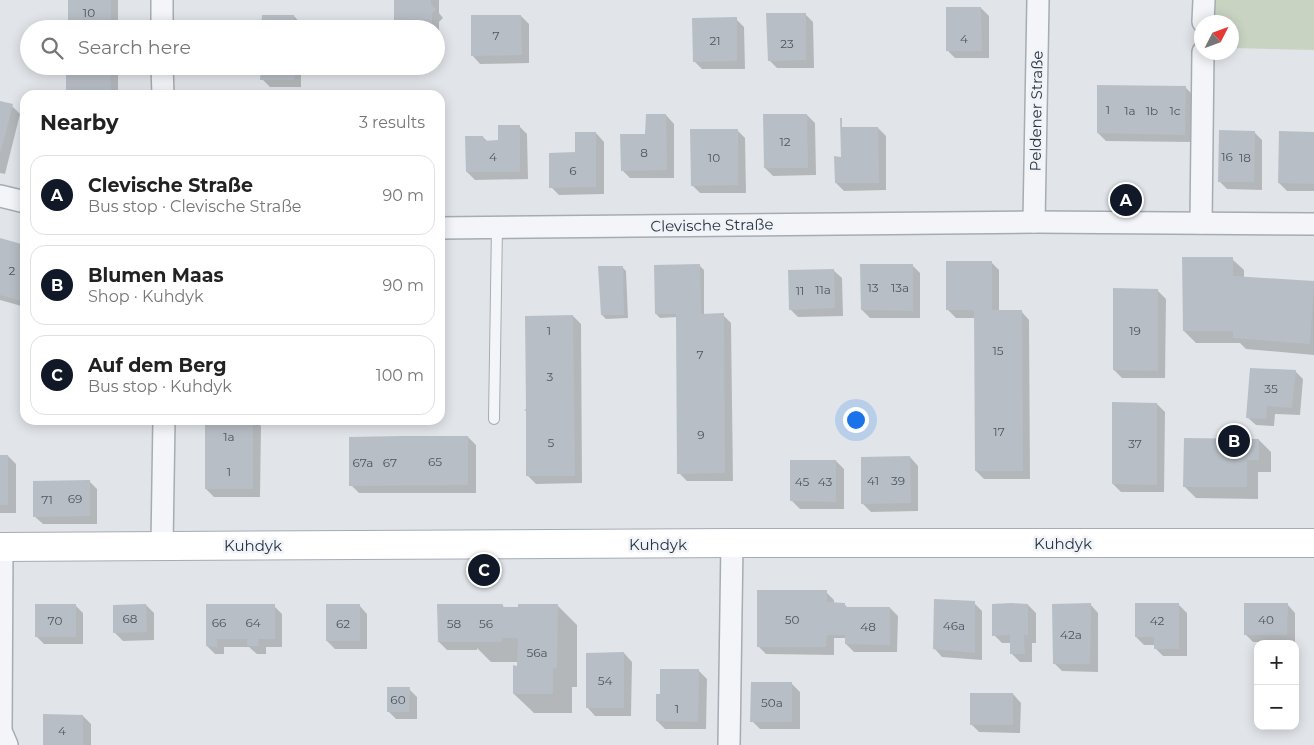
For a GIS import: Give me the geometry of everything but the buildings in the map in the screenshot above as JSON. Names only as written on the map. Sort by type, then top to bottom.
[{"type":"main road","name":"Kuhdyk","points":[[1,547],[162,545],[1314,543]]},
{"type":"street","points":[[162,0],[162,20]]},
{"type":"street","name":"Peldener Straße","points":[[1034,222],[1038,0]]},
{"type":"street","points":[[1203,15],[1204,0]]},
{"type":"street","points":[[1201,223],[1203,60]]},
{"type":"street","points":[[162,75],[163,90]]},
{"type":"street","points":[[0,196],[20,201]]},
{"type":"street","name":"Clevische Straße","points":[[445,228],[1034,222],[1314,224]]},
{"type":"street","points":[[162,545],[164,425]]},
{"type":"street","points":[[729,745],[732,544]]},
{"type":"street","points":[[1,547],[1,731],[8,745]]},
{"type":"lane","points":[[494,419],[497,228]]},
{"type":"green space","points":[[1209,0],[1314,0],[1314,50],[1239,48],[1239,15],[1209,15]]},
{"type":"place","name":"Clevische Straße","points":[[1126,200]]},
{"type":"place","name":"Blumen Maas","points":[[1234,441]]},
{"type":"place","name":"Auf dem Berg","points":[[484,570]]}]
